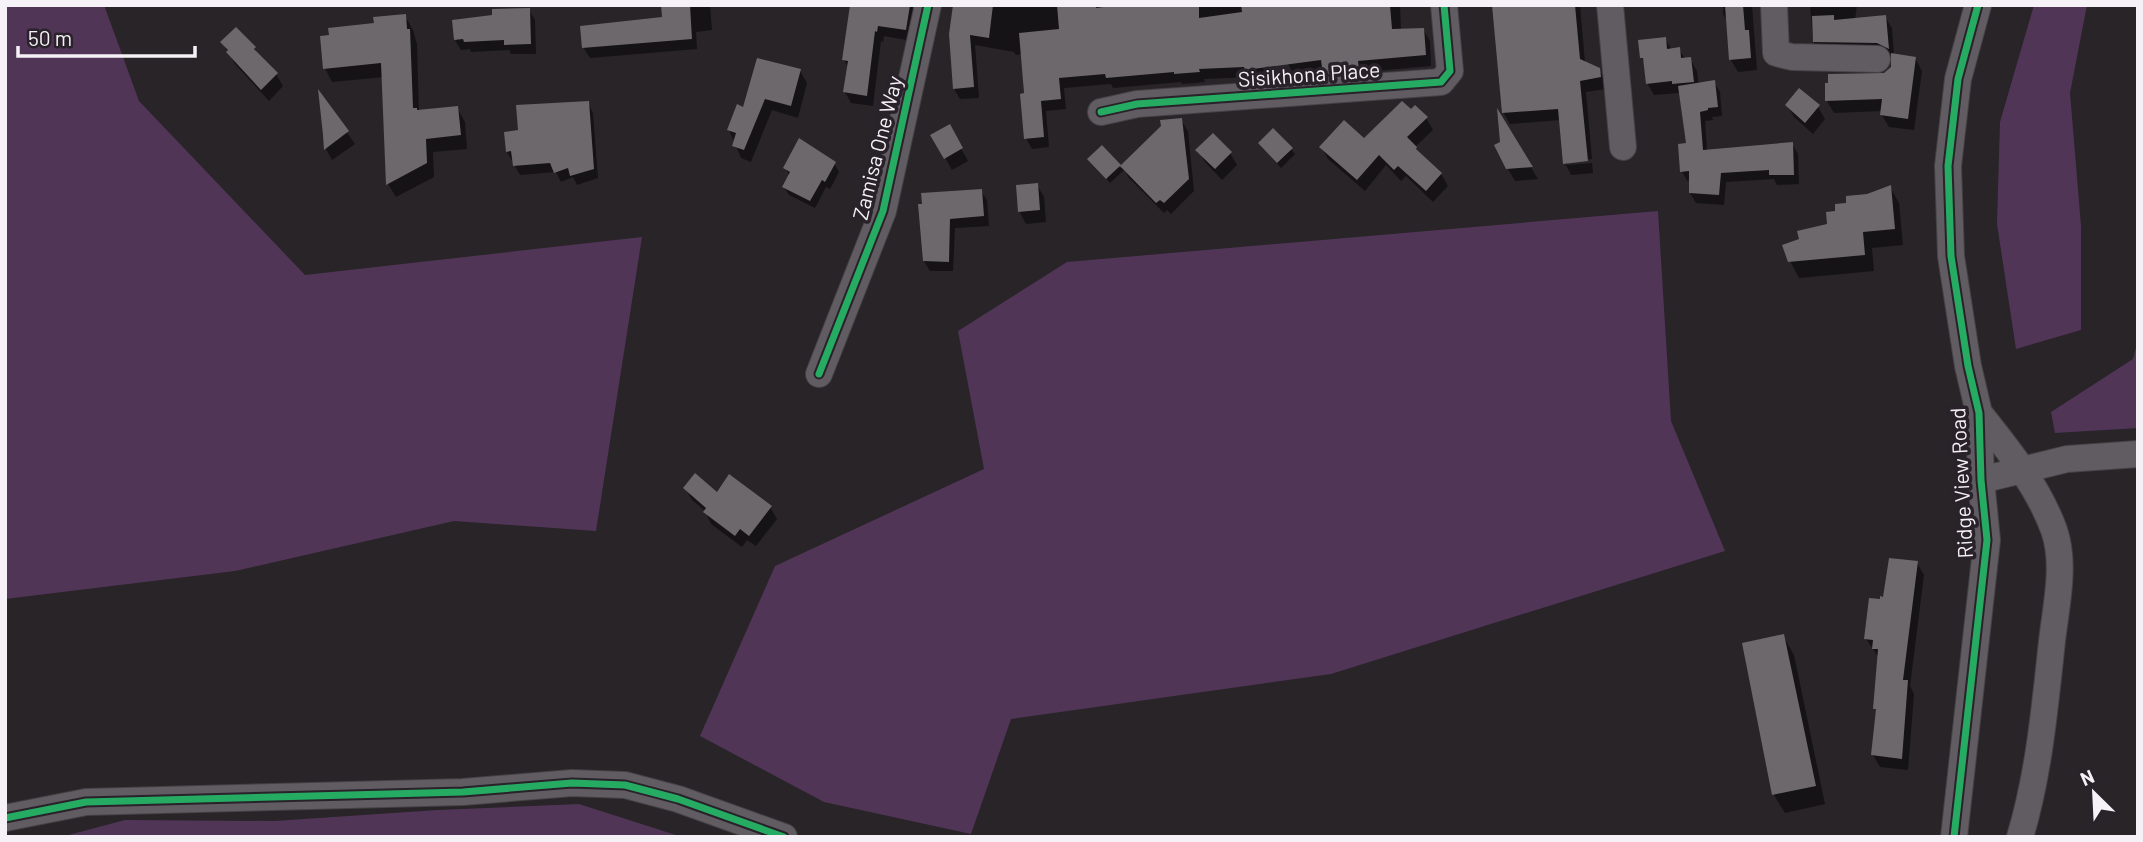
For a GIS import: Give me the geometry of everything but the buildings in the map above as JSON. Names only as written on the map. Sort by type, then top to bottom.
[{"type":"street","name":"Zamisa One Way","points":[[819,374],[883,211],[928,5]]},
{"type":"street","name":"Sisikhona Place","points":[[1101,112],[1137,104],[1441,82],[1450,71],[1444,5]]},
{"type":"street","points":[[1610,5],[1623,147]]},
{"type":"street","points":[[1774,5],[1776,54],[1792,57],[1877,59]]},
{"type":"street","name":"Ridge View Road","points":[[1954,837],[1987,540],[1981,480],[1979,413],[1968,366],[1951,256],[1948,166],[1958,79],[1978,5]]},
{"type":"street","name":"Ridge View Road","points":[[1979,413],[2022,469],[2051,523],[2059,554],[2059,579],[2045,702],[2029,808],[2021,837]]},
{"type":"street","points":[[1981,480],[2087,456],[2138,454]]},
{"type":"street","points":[[5,818],[86,802],[463,792],[572,783],[625,785],[678,799],[784,837]]},
{"type":"shaded area","points":[[5,5],[104,5],[139,101],[305,275],[642,237],[596,531],[454,521],[235,571],[5,599]]},
{"type":"shaded area","points":[[2034,5],[2087,5],[2070,93],[2081,226],[2081,330],[2016,349],[1997,224],[2000,122]]},
{"type":"shaded area","points":[[1658,211],[1671,421],[1725,551],[1331,674],[1011,719],[971,834],[824,802],[700,736],[775,566],[984,469],[958,331],[1067,262]]},
{"type":"shaded area","points":[[2138,340],[2138,428],[2055,433],[2051,412],[2133,359]]},
{"type":"shaded area","points":[[579,804],[682,837],[61,837],[125,820],[274,821]]},
{"type":"cycle path","points":[[819,374],[883,211],[928,5]]},
{"type":"cycle path","points":[[1101,112],[1137,104],[1441,82],[1450,71],[1444,5]]},
{"type":"cycle path","points":[[1954,837],[1987,540],[1981,480],[1979,413],[1968,366],[1951,256],[1948,166],[1958,79],[1978,5]]},
{"type":"cycle path","points":[[5,818],[86,802],[463,792],[572,783],[625,785],[678,799],[784,837]]}]
